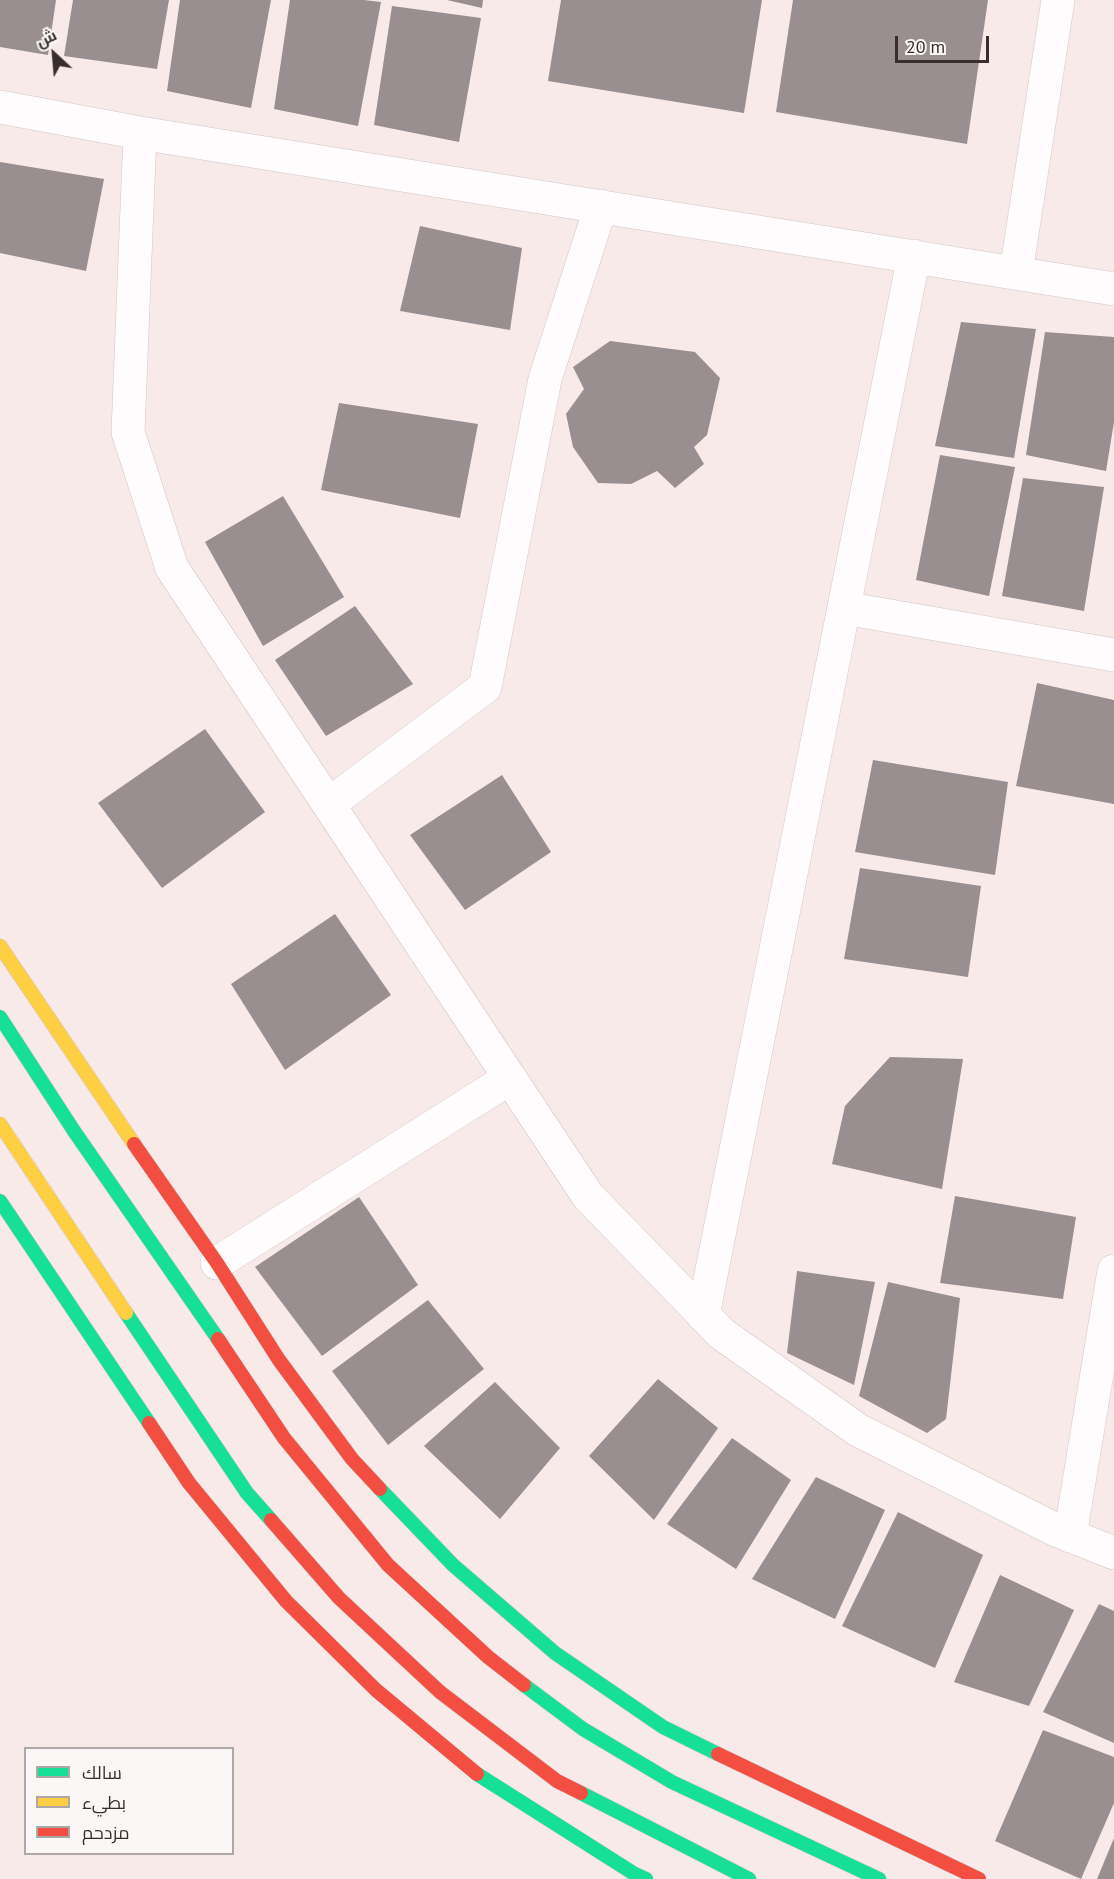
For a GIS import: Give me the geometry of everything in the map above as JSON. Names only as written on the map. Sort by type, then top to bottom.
[{"type":"main road","points":[[0,946],[89,1080],[217,1263],[279,1360],[352,1459],[453,1565],[555,1653],[663,1727],[979,1879]]},
{"type":"main road","points":[[0,1017],[74,1131],[182,1285],[284,1438],[387,1565],[488,1657],[583,1729],[672,1782],[879,1879]]},
{"type":"main road","points":[[0,1124],[247,1493],[339,1598],[440,1692],[557,1781],[749,1879]]},
{"type":"main road","points":[[0,1202],[189,1483],[286,1601],[376,1690],[482,1778],[646,1879]]},
{"type":"street","points":[[1016,273],[1058,0]]},
{"type":"street","points":[[0,107],[140,134],[1016,273],[1113,284]]},
{"type":"street","points":[[140,134],[128,432],[172,568],[588,1196],[722,1334],[858,1430],[1070,1536],[1114,1553]]},
{"type":"street","points":[[329,804],[484,687],[545,378],[601,206]]},
{"type":"street","points":[[703,1315],[914,256]]},
{"type":"street","points":[[844,608],[1114,655]]},
{"type":"street","points":[[217,1263],[510,1078]]},
{"type":"street","points":[[1070,1536],[1114,1271]]},
{"type":"building","points":[[0,0],[56,0],[48,55],[0,47]]},
{"type":"building","points":[[73,0],[169,0],[157,69],[64,56]]},
{"type":"building","points":[[180,0],[271,0],[251,108],[167,91]]},
{"type":"building","points":[[290,0],[381,2],[358,126],[274,109]]},
{"type":"building","points":[[447,0],[483,0],[482,8]]},
{"type":"building","points":[[561,0],[762,0],[744,113],[548,81]]},
{"type":"building","points":[[793,0],[988,0],[967,144],[776,112]]},
{"type":"building","points":[[392,6],[481,18],[459,142],[374,125]]},
{"type":"building","points":[[0,162],[104,179],[86,271],[0,253]]},
{"type":"building","points":[[420,226],[522,248],[510,330],[400,311]]},
{"type":"building","points":[[961,322],[1036,329],[1014,458],[935,446]]},
{"type":"building","points":[[1045,332],[1114,337],[1114,422],[1106,471],[1026,455]]},
{"type":"building","points":[[610,341],[695,352],[720,378],[707,435],[694,447],[704,464],[675,488],[657,471],[631,484],[598,483],[573,447],[566,414],[584,389],[573,367]]},
{"type":"building","points":[[339,403],[478,424],[460,518],[321,490]]},
{"type":"building","points":[[940,455],[1015,467],[989,596],[916,580]]},
{"type":"building","points":[[1023,478],[1104,487],[1084,611],[1002,596]]},
{"type":"building","points":[[283,496],[344,597],[263,646],[205,542]]},
{"type":"building","points":[[355,606],[413,684],[326,736],[275,660]]},
{"type":"building","points":[[1037,683],[1114,700],[1114,804],[1016,786]]},
{"type":"building","points":[[205,729],[265,812],[162,888],[98,803]]},
{"type":"building","points":[[873,760],[1008,782],[995,875],[855,852]]},
{"type":"building","points":[[502,775],[551,852],[465,910],[410,835]]},
{"type":"building","points":[[860,868],[981,886],[968,977],[844,959]]},
{"type":"building","points":[[335,914],[391,995],[285,1070],[231,984]]},
{"type":"building","points":[[890,1057],[963,1059],[942,1189],[832,1164],[845,1106]]},
{"type":"building","points":[[955,1196],[1076,1217],[1063,1299],[940,1283]]},
{"type":"building","points":[[359,1197],[418,1285],[322,1356],[255,1267]]},
{"type":"building","points":[[797,1271],[875,1282],[854,1385],[787,1353]]},
{"type":"building","points":[[888,1282],[960,1298],[946,1419],[927,1433],[859,1396]]},
{"type":"building","points":[[428,1300],[484,1369],[388,1445],[332,1371]]},
{"type":"building","points":[[658,1379],[718,1428],[654,1520],[589,1456]]},
{"type":"building","points":[[495,1382],[560,1448],[500,1519],[424,1446]]},
{"type":"building","points":[[732,1438],[791,1480],[736,1569],[667,1524]]},
{"type":"building","points":[[816,1477],[885,1510],[835,1619],[752,1579]]},
{"type":"building","points":[[898,1512],[983,1555],[935,1668],[842,1626]]},
{"type":"building","points":[[1000,1575],[1074,1610],[1029,1706],[954,1682]]},
{"type":"building","points":[[1099,1604],[1114,1611],[1114,1743],[1043,1712]]},
{"type":"building","points":[[1043,1730],[1114,1757],[1114,1803],[1081,1879],[995,1841]]},
{"type":"building","points":[[1114,1838],[1114,1879],[1097,1879]]},
{"type":"traffic: fast","points":[[0,1017],[74,1131],[218,1339]]},
{"type":"traffic: fast","points":[[0,1201],[149,1423]]},
{"type":"traffic: fast","points":[[126,1313],[247,1493],[271,1520]]},
{"type":"traffic: fast","points":[[380,1489],[453,1565],[555,1653],[663,1727],[718,1754]]},
{"type":"traffic: fast","points":[[524,1685],[583,1729],[672,1782],[879,1879]]},
{"type":"traffic: fast","points":[[477,1774],[646,1879]]},
{"type":"traffic: fast","points":[[581,1793],[749,1879]]},
{"type":"traffic: slow","points":[[0,946],[134,1144]]},
{"type":"traffic: slow","points":[[0,1124],[126,1313]]},
{"type":"traffic: jam","points":[[134,1144],[217,1263],[279,1360],[352,1459],[380,1489]]},
{"type":"traffic: jam","points":[[218,1339],[284,1438],[388,1565],[488,1657],[524,1685]]},
{"type":"traffic: jam","points":[[149,1423],[189,1483],[286,1601],[376,1690],[477,1774]]},
{"type":"traffic: jam","points":[[271,1520],[339,1598],[440,1692],[557,1781],[581,1793]]},
{"type":"traffic: jam","points":[[718,1754],[979,1879]]}]
